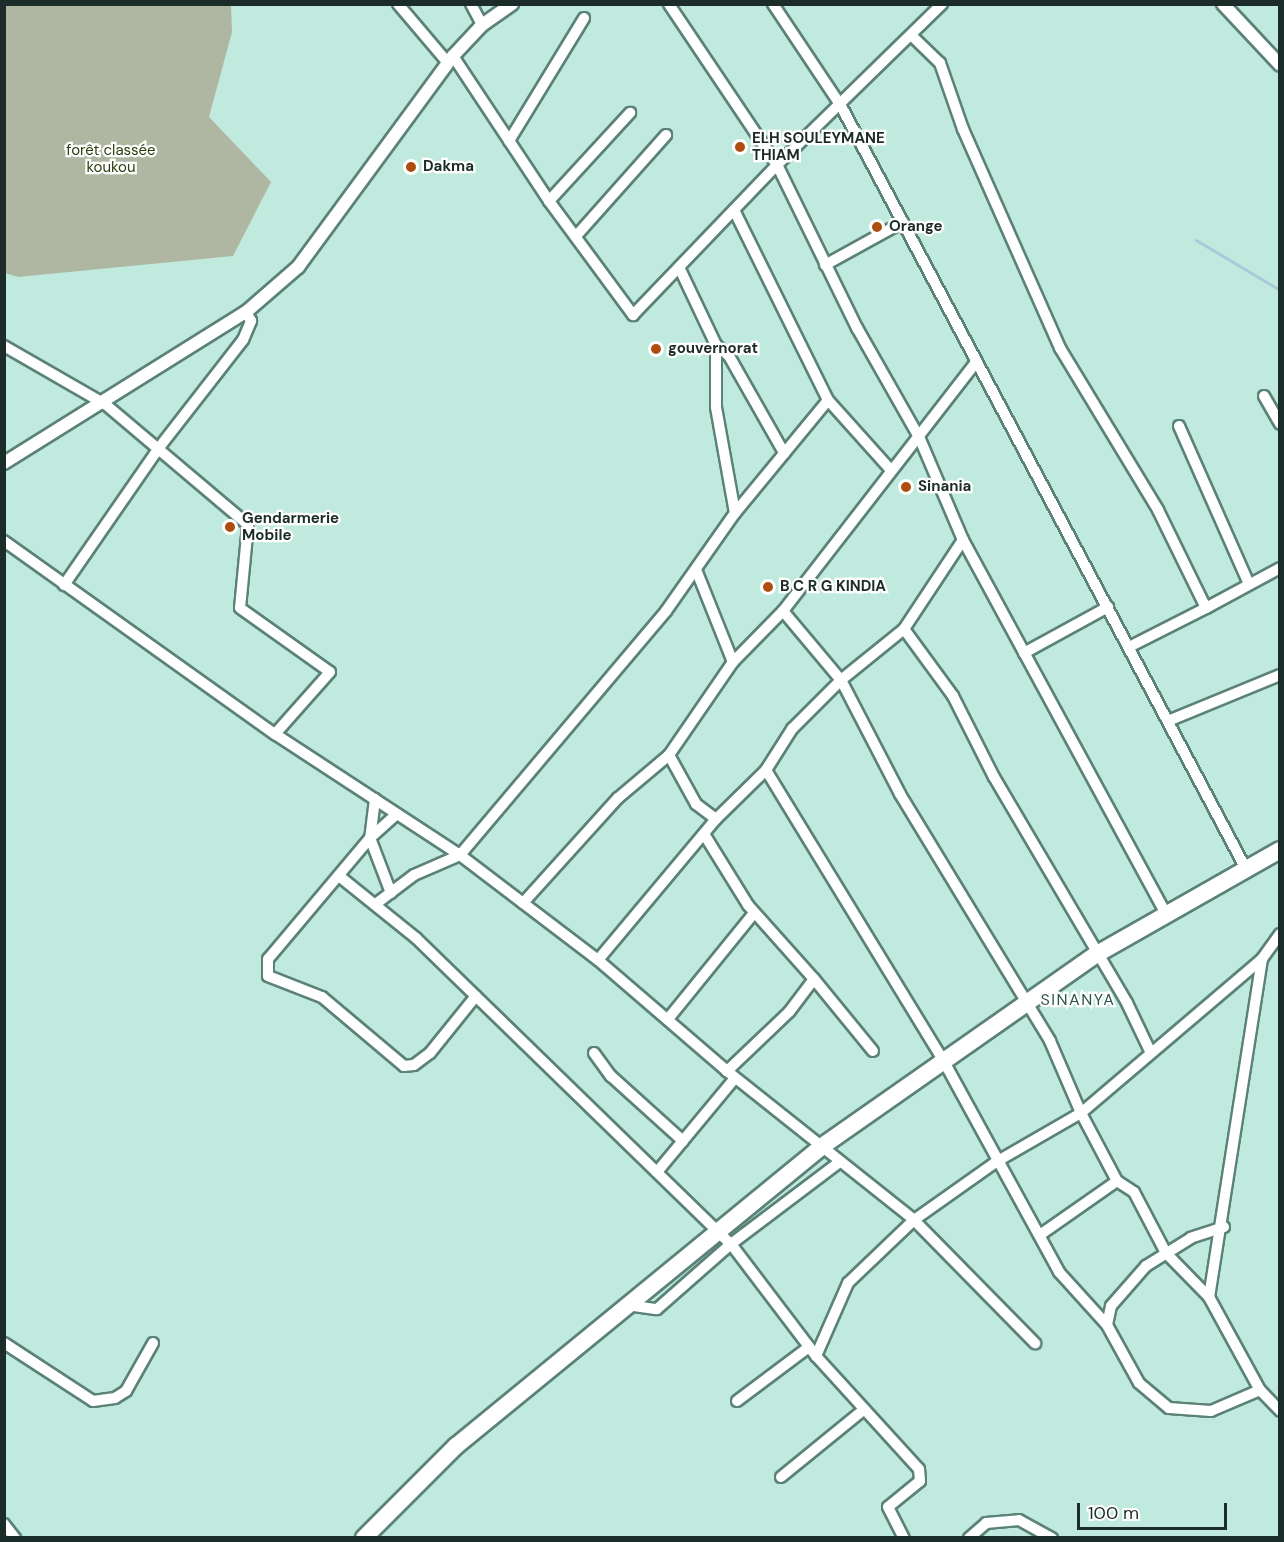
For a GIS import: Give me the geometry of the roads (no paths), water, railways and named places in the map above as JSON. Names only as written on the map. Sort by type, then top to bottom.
[{"type":"highway","points":[[364,1538],[456,1446],[821,1147],[942,1058],[1097,954],[1167,915],[1245,867],[1280,850]]},
{"type":"street","points":[[398,4],[450,59],[549,201],[577,235],[633,315],[777,165],[841,106],[942,4]]},
{"type":"street","points":[[471,4],[482,25]]},
{"type":"street","points":[[4,464],[105,404],[246,312],[298,267],[450,59],[482,25],[512,4]]},
{"type":"street","points":[[669,4],[777,165],[825,265],[919,437],[963,540],[1167,915]]},
{"type":"street","points":[[773,4],[841,106],[1245,867]]},
{"type":"street","points":[[1223,4],[1280,65]]},
{"type":"street","points":[[509,141],[584,18]]},
{"type":"street","points":[[912,36],[940,63],[963,129],[1059,348],[1158,510],[1206,608]]},
{"type":"street","points":[[549,201],[630,113]]},
{"type":"street","points":[[577,235],[666,135]]},
{"type":"street","points":[[734,210],[828,400],[889,468]]},
{"type":"street","points":[[825,265],[903,222]]},
{"type":"street","points":[[679,267],[716,345],[729,356],[784,453]]},
{"type":"street","points":[[64,585],[158,449],[243,340],[251,321],[246,312]]},
{"type":"street","points":[[716,345],[716,407],[735,513]]},
{"type":"street","points":[[4,346],[105,404],[248,525],[240,608],[330,672],[275,734]]},
{"type":"street","points":[[524,903],[618,798],[669,754],[733,662],[783,611],[889,468],[919,437],[977,361]]},
{"type":"street","points":[[1264,396],[1280,424]]},
{"type":"street","points":[[377,903],[414,875],[460,855],[697,573],[735,513],[828,400]]},
{"type":"street","points":[[1179,426],[1249,584]]},
{"type":"street","points":[[598,960],[716,819],[766,770],[792,729],[841,680],[904,629],[963,540]]},
{"type":"street","points":[[4,541],[64,585],[139,634],[275,734],[460,855],[598,960],[838,1163],[914,1220],[1035,1343]]},
{"type":"street","points":[[1129,647],[1280,568]]},
{"type":"street","points":[[697,573],[733,662]]},
{"type":"street","points":[[1024,653],[1108,608]]},
{"type":"street","points":[[783,611],[841,680],[900,794],[1050,1041],[1080,1113],[1117,1181],[1134,1192],[1166,1253],[1209,1297],[1260,1390],[1280,1411]]},
{"type":"street","points":[[904,629],[953,696],[994,777],[1127,1003],[1151,1053]]},
{"type":"street","points":[[1168,721],[1280,675]]},
{"type":"street","points":[[669,754],[696,804],[716,819]]},
{"type":"street","points":[[766,770],[942,1058],[996,1162],[1040,1235],[1059,1272],[1107,1325],[1139,1383],[1169,1408],[1210,1411],[1260,1390]]},
{"type":"street","points":[[375,799],[370,838],[391,893]]},
{"type":"street","points":[[397,814],[370,838],[268,958],[268,976],[322,998],[405,1066],[414,1065],[430,1053],[476,996]]},
{"type":"street","points":[[704,834],[754,913],[814,979],[873,1051]]},
{"type":"street","points":[[339,876],[377,903],[731,1244],[816,1356],[862,1411],[920,1469],[920,1481],[888,1508],[904,1538]]},
{"type":"street","points":[[668,1018],[754,913]]},
{"type":"street","points":[[816,1356],[848,1283],[914,1220],[996,1162],[1080,1113],[1262,959],[1280,934]]},
{"type":"street","points":[[1209,1297],[1224,1227],[1262,959]]},
{"type":"street","points":[[657,1172],[683,1142],[731,1074],[789,1012],[814,979]]},
{"type":"street","points":[[594,1053],[611,1076],[683,1142]]},
{"type":"street","points":[[627,1305],[657,1309],[731,1244],[838,1163]]},
{"type":"street","points":[[1040,1235],[1117,1181]]},
{"type":"street","points":[[1107,1325],[1120,1295],[1146,1266],[1191,1238],[1224,1227]]},
{"type":"street","points":[[4,1343],[93,1401],[115,1398],[126,1390],[153,1343]]},
{"type":"street","points":[[737,1401],[809,1347]]},
{"type":"street","points":[[781,1477],[862,1411]]},
{"type":"street","points":[[969,1538],[986,1523],[1019,1520],[1052,1538]]},
{"type":"street","points":[[4,1524],[15,1538]]},
{"type":"waterway","points":[[1196,240],[1280,290]]},
{"type":"place","name":"ELH SOULEYMANE THIAM","points":[[740,147]]},
{"type":"place","name":"Dakma","points":[[411,167]]},
{"type":"place","name":"Orange","points":[[877,227]]},
{"type":"place","name":"gouvernorat","points":[[656,349]]},
{"type":"place","name":"Sinania","points":[[906,487]]},
{"type":"place","name":"Gendarmerie Mobile","points":[[230,527]]},
{"type":"place","name":"B C R G KINDIA","points":[[768,587]]},
{"type":"district","name":"SINANYA","points":[[1078,1000]]},
{"type":"park label","name":"forêt classée koukou","points":[[111,158]]}]
